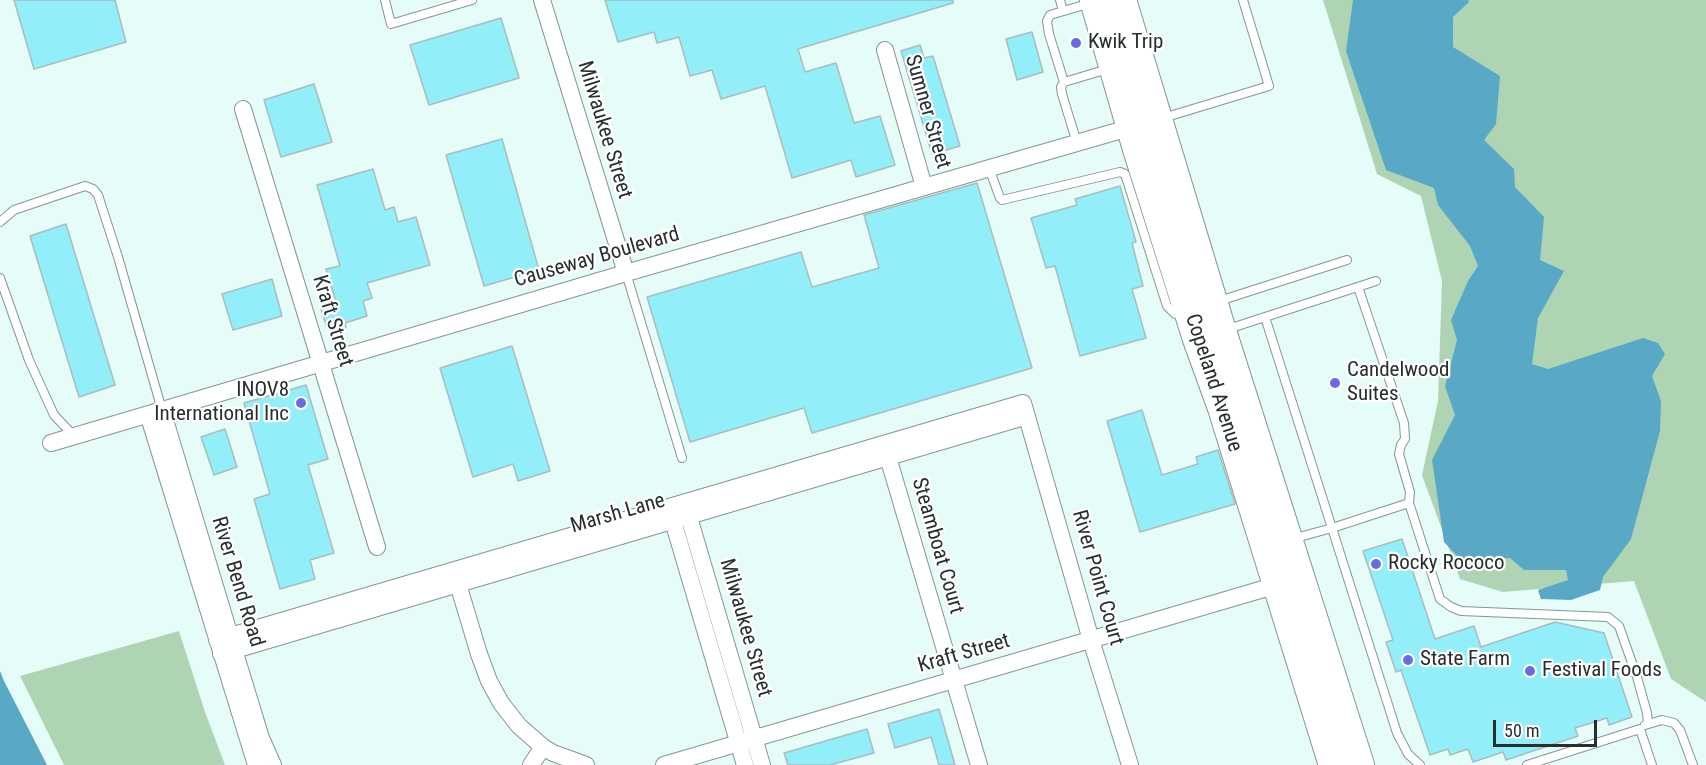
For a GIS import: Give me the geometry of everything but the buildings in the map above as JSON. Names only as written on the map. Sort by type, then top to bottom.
[{"type":"highway","name":"Copeland Avenue","points":[[1104,1],[1115,67],[1144,124]]},
{"type":"highway","name":"Copeland Avenue","points":[[1104,1],[1201,307],[1238,457],[1334,765]]},
{"type":"highway","name":"Copeland Avenue","points":[[1209,335],[1288,540],[1359,765]]},
{"type":"highway","points":[[1238,457],[1250,471],[1272,532],[1278,538],[1288,540]]},
{"type":"street","name":"Milwaukee Street","points":[[542,0],[626,273]]},
{"type":"street","name":"Sumner Street","points":[[885,50],[924,187]]},
{"type":"street","name":"Kraft Street","points":[[243,109],[377,547]]},
{"type":"street","name":"Causeway Boulevard","points":[[51,442],[1144,124]]},
{"type":"street","name":"Marsh Lane","points":[[226,645],[1025,410]]},
{"type":"street","name":"River Point Court","points":[[1025,410],[1091,640],[1130,765]]},
{"type":"street","name":"River Bend Road","points":[[155,412],[226,645],[256,765]]},
{"type":"street","name":"Steamboat Court","points":[[886,450],[979,765]]},
{"type":"street","name":"Milwaukee Street","points":[[679,512],[746,741],[762,765]]},
{"type":"street","points":[[456,577],[478,654],[489,681],[507,711],[548,755],[586,765]]},
{"type":"street","name":"Kraft Street","points":[[664,765],[1277,585]]},
{"type":"street","name":"River Bend Road","points":[[226,645],[273,765]]},
{"type":"street","name":"Milwaukee Street","points":[[745,765],[746,741]]},
{"type":"street","points":[[531,765],[548,755]]},
{"type":"lane","points":[[385,0],[391,24],[472,0]]},
{"type":"lane","points":[[1060,0],[1063,11]]},
{"type":"lane","points":[[1144,124],[1269,86],[1243,0]]},
{"type":"lane","points":[[1064,82],[1047,21],[1050,15],[1104,1]]},
{"type":"lane","points":[[1077,143],[1061,87],[1064,82],[1115,67]]},
{"type":"lane","points":[[989,168],[1002,200],[1120,172],[1125,174],[1167,306],[1175,314],[1347,260]]},
{"type":"lane","points":[[0,222],[14,210],[86,186],[98,195],[118,257],[155,412]]},
{"type":"lane","points":[[626,273],[682,458]]},
{"type":"lane","points":[[0,278],[29,360],[54,415],[74,436]]},
{"type":"lane","points":[[1209,335],[1376,281]]},
{"type":"lane","points":[[1358,287],[1404,423],[1405,439],[1399,454],[1410,492],[1409,504],[1440,599],[1461,611],[1608,617],[1619,626],[1647,713],[1644,726],[1652,765]]},
{"type":"lane","points":[[1265,317],[1397,733],[1408,754],[1420,765]]},
{"type":"lane","points":[[1288,540],[1409,504]]},
{"type":"lane","points":[[1527,765],[1656,721],[1668,720],[1677,726],[1693,765]]},
{"type":"green space","points":[[1323,0],[1706,0],[1706,702],[1671,679],[1634,581],[1503,592],[1460,579],[1422,475],[1438,401],[1442,281],[1421,196],[1377,174]]},
{"type":"green space","points":[[179,631],[225,765],[64,765],[20,676]]},
{"type":"water","points":[[1353,0],[1468,0],[1469,2],[1453,17],[1453,47],[1500,76],[1496,124],[1484,140],[1514,169],[1515,187],[1544,217],[1540,260],[1564,271],[1538,318],[1532,364],[1548,369],[1643,338],[1658,343],[1665,354],[1652,376],[1661,401],[1660,431],[1631,539],[1603,577],[1600,590],[1571,600],[1541,599],[1538,590],[1568,580],[1566,570],[1524,570],[1510,558],[1461,560],[1444,542],[1432,460],[1455,415],[1445,386],[1457,340],[1451,320],[1468,281],[1478,266],[1470,246],[1438,205],[1434,188],[1386,170],[1346,51]]},
{"type":"water","points":[[0,671],[4,681],[47,765],[0,765]]},
{"type":"place","name":"Kwik Trip","points":[[1076,43]]},
{"type":"place","name":"Candelwood Suites","points":[[1335,383]]},
{"type":"place","name":"INOV8 International Inc","points":[[301,403]]},
{"type":"place","name":"Rocky Rococo","points":[[1376,564]]},
{"type":"place","name":"State Farm","points":[[1408,660]]},
{"type":"place","name":"Festival Foods","points":[[1530,671]]}]
